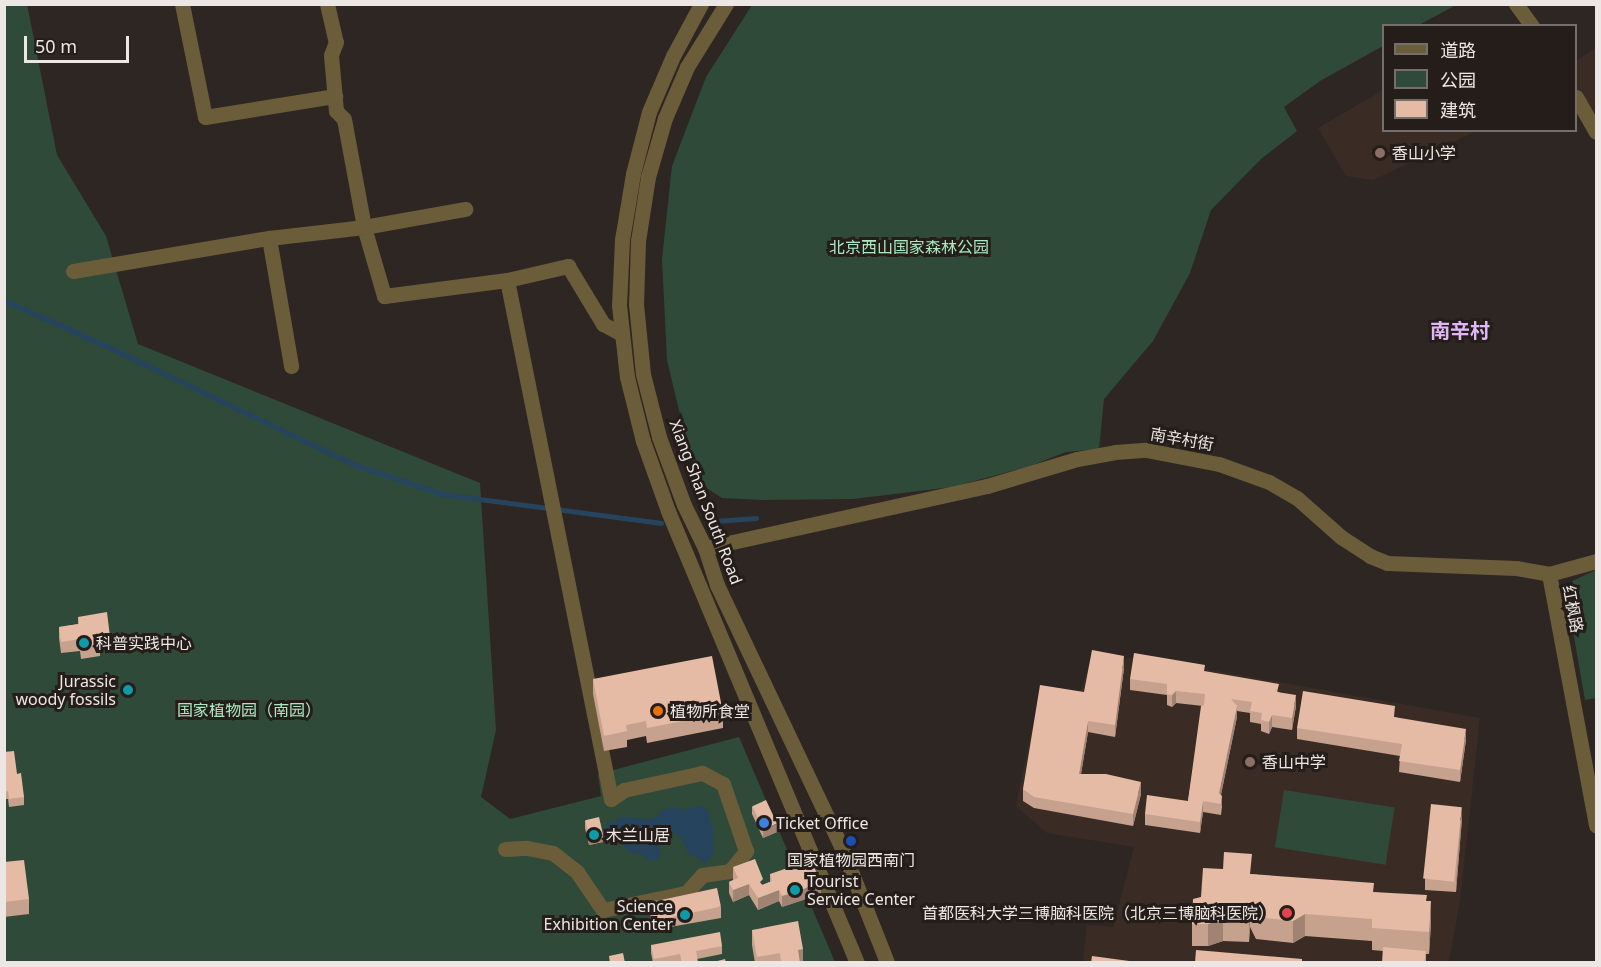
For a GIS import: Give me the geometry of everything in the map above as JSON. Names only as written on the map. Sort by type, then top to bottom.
[{"type":"street","points":[[327,4],[336,42],[331,55],[336,111],[344,119],[364,227],[384,296],[507,280],[568,266],[603,324],[622,334]]},
{"type":"street","points":[[701,4],[673,56],[649,112],[633,174],[622,240],[619,305],[627,377],[643,441],[668,511],[857,963]]},
{"type":"street","name":"Xiang Shan South Road","points":[[726,4],[687,67],[665,118],[648,177],[638,241],[636,304],[645,384],[662,446],[684,505],[705,548],[717,585],[841,846],[887,963]]},
{"type":"street","points":[[1516,4],[1531,24]]},
{"type":"street","points":[[185,5],[205,117],[335,96]]},
{"type":"street","points":[[1577,100],[1596,132]]},
{"type":"street","points":[[73,271],[269,238],[364,227],[465,210]]},
{"type":"street","points":[[269,238],[291,366]]},
{"type":"street","points":[[505,849],[527,848],[553,853],[577,872],[603,910],[686,893],[702,875],[730,871],[746,851],[723,784],[702,773],[624,790],[611,799],[507,280]]},
{"type":"street","name":"南辛村街","points":[[705,548],[987,486],[1077,459],[1115,452],[1146,450],[1219,464],[1269,482],[1297,498],[1341,537],[1370,556],[1387,563],[1516,568],[1549,574],[1596,561]]},
{"type":"street","name":"红枫路","points":[[1549,574],[1596,826]]},
{"type":"shaded area","points":[[1596,47],[1596,121],[1577,89],[1577,60]]},
{"type":"shaded area","name":"香山小学","points":[[1382,91],[1382,132],[1474,132],[1373,180],[1346,176],[1318,128]]},
{"type":"shaded area","name":"香山中学","points":[[1143,658],[1480,718],[1460,901],[1449,962],[1083,962],[1087,925],[1113,927],[1134,847],[1047,833],[1016,806],[1039,695],[1078,699],[1091,659]]},
{"type":"green space","name":"国家植物园（南园）","points":[[27,4],[57,155],[106,236],[138,344],[480,483],[496,730],[481,797],[510,819],[601,796],[598,774],[739,737],[835,962],[5,962],[4,5]]},
{"type":"green space","name":"北京西山国家森林公园","points":[[752,5],[1456,5],[1421,24],[1382,24],[1382,47],[1320,81],[1284,107],[1297,131],[1261,159],[1211,210],[1190,273],[1153,341],[1104,399],[1099,449],[1066,452],[1030,466],[952,487],[853,499],[722,498],[705,487],[694,473],[667,360],[662,259],[672,166],[706,77]]},
{"type":"green space","points":[[1596,570],[1596,698],[1585,700],[1566,591],[1570,582]]},
{"type":"green space","points":[[1284,790],[1395,808],[1386,865],[1275,847]]},
{"type":"water","points":[[695,806],[702,806],[707,810],[713,830],[714,852],[705,864],[696,856],[689,855],[682,839],[675,833],[662,836],[658,841],[660,859],[649,861],[643,855],[629,852],[621,842],[605,840],[602,834],[609,822],[623,817],[650,819],[659,816],[660,811],[673,807],[687,810]]},
{"type":"building","points":[[107,612],[110,637],[99,638],[100,645],[81,647],[80,639],[61,642],[59,627],[79,624],[78,617]]},
{"type":"building","points":[[1092,650],[1124,656],[1115,725],[1088,721],[1079,774],[1106,774],[1141,782],[1133,814],[1034,797],[1023,789],[1040,685],[1084,692]]},
{"type":"building","points":[[1134,653],[1205,665],[1204,671],[1279,684],[1277,692],[1296,695],[1292,718],[1272,715],[1269,722],[1261,720],[1262,713],[1250,711],[1252,702],[1231,699],[1237,706],[1219,793],[1222,796],[1221,804],[1203,801],[1200,822],[1145,814],[1147,795],[1188,801],[1201,706],[1204,705],[1205,694],[1176,691],[1172,695],[1167,694],[1167,684],[1130,679]]},
{"type":"building","name":"植物所食堂","points":[[712,656],[723,713],[647,728],[646,721],[626,725],[627,731],[604,736],[593,679]]},
{"type":"building","points":[[1303,691],[1395,706],[1394,717],[1466,729],[1460,770],[1399,761],[1402,744],[1297,728]]},
{"type":"building","points":[[14,751],[17,774],[21,773],[24,797],[9,799],[8,791],[5,792],[4,787],[4,768],[6,768],[4,752]]},
{"type":"building","points":[[766,800],[777,824],[763,830],[752,806]]},
{"type":"building","points":[[1431,804],[1462,807],[1454,882],[1423,879]]},
{"type":"building","points":[[599,817],[603,835],[589,838],[585,820]]},
{"type":"building","points":[[1224,852],[1252,854],[1250,874],[1374,883],[1373,892],[1427,895],[1426,901],[1431,901],[1429,932],[1372,928],[1372,919],[1305,914],[1293,921],[1256,917],[1250,905],[1249,920],[1223,919],[1208,924],[1192,924],[1193,899],[1201,897],[1203,868],[1223,869]]},
{"type":"building","points":[[755,859],[763,879],[760,882],[762,885],[772,881],[770,874],[811,860],[821,883],[782,896],[779,890],[758,898],[749,884],[733,890],[729,882],[738,878],[733,867]]},
{"type":"building","points":[[24,860],[29,899],[4,902],[4,862]]},
{"type":"building","points":[[717,888],[721,907],[654,921],[650,902]]},
{"type":"building","points":[[798,921],[803,949],[798,950],[800,963],[781,963],[780,953],[757,957],[752,930]]},
{"type":"building","points":[[720,932],[722,946],[696,951],[698,963],[682,963],[680,954],[654,959],[651,945]]},
{"type":"building","points":[[1383,947],[1426,951],[1424,963],[1382,963]]},
{"type":"building","points":[[1196,950],[1302,959],[1302,963],[1195,963]]},
{"type":"building","points":[[623,953],[625,963],[610,963],[609,956]]},
{"type":"building","points":[[1092,956],[1144,963],[1091,963]]},
{"type":"building","points":[[725,959],[726,963],[710,963]]},
{"type":"waterway","points":[[4,300],[111,348],[355,465],[442,494],[661,523]]},
{"type":"waterway","points":[[715,521],[756,518]]},
{"type":"place","name":"香山小学","points":[[1380,153]]},
{"type":"place","name":"科普实践中心","points":[[84,643]]},
{"type":"place","name":"Jurassic woody fossils","points":[[128,690]]},
{"type":"place","name":"植物所食堂","points":[[658,711]]},
{"type":"place","name":"香山中学","points":[[1250,762]]},
{"type":"place","name":"Ticket Office","points":[[764,823]]},
{"type":"place","name":"木兰山居","points":[[594,835]]},
{"type":"place","name":"国家植物园西南门","points":[[851,841]]},
{"type":"place","name":"Tourist Service Center","points":[[795,890]]},
{"type":"place","name":"首都医科大学三博脑科医院（北京三博脑科医院）","points":[[1287,913]]},
{"type":"place","name":"Science Exhibition Center","points":[[685,915]]},
{"type":"district","name":"南辛村","points":[[1460,330]]}]
